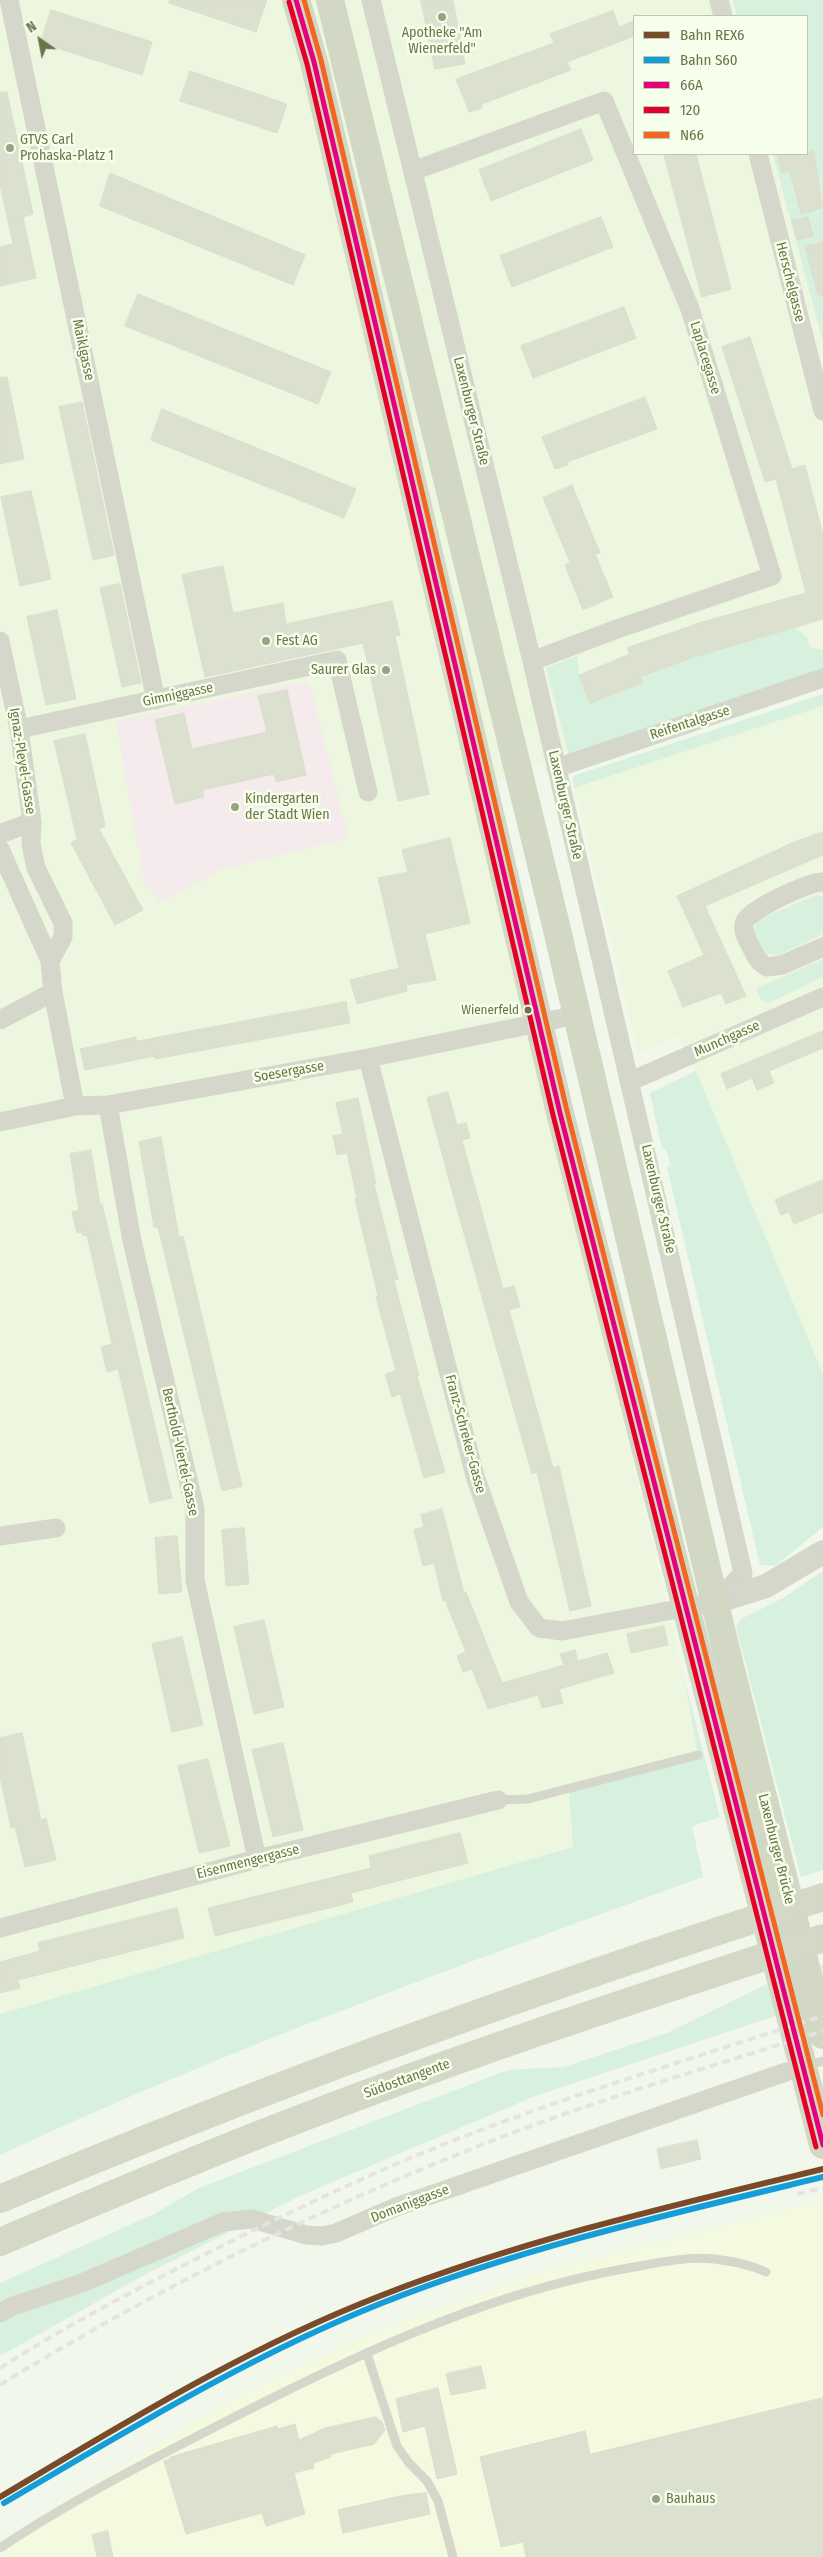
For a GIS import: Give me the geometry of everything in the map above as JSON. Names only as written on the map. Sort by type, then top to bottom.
[{"type":"highway","points":[[0,2199],[234,2102],[403,2039],[603,1968],[823,1897]]},
{"type":"highway","name":"Südosttangente","points":[[0,2242],[241,2142],[425,2072],[616,2005],[823,1938]]},
{"type":"main road","points":[[296,0],[316,72],[538,1024],[685,1607]]},
{"type":"main road","points":[[330,0],[577,1015],[715,1602]]},
{"type":"main road","name":"Laxenburger Brücke","points":[[715,1602],[823,2035]]},
{"type":"main road","name":"Laxenburger Brücke","points":[[685,1607],[704,1672],[823,2145]]},
{"type":"street","name":"Maiklgasse","points":[[9,0],[156,700]]},
{"type":"street","name":"Laxenburger Straße","points":[[370,0],[532,661],[631,1081],[743,1573],[715,1602]]},
{"type":"street","points":[[719,0],[723,15]]},
{"type":"street","name":"Laplacegasse","points":[[413,171],[604,101],[690,309],[772,576],[617,629],[532,661]]},
{"type":"street","name":"Herschelgasse","points":[[758,155],[823,411]]},
{"type":"street","name":"Ignaz-Pleyel-Gasse","points":[[0,641],[19,729],[32,822],[31,844],[36,868],[63,923],[63,937],[50,961]]},
{"type":"street","name":"Gimniggasse","points":[[19,729],[337,660],[368,792]]},
{"type":"street","name":"Reifentalgasse","points":[[556,768],[823,678]]},
{"type":"street","points":[[0,834],[32,822]]},
{"type":"street","points":[[0,849],[50,961],[53,992],[75,1106]]},
{"type":"street","points":[[823,882],[812,883],[755,911],[745,921],[744,928],[757,958],[767,967],[782,965],[823,947]]},
{"type":"street","points":[[0,1020],[53,992]]},
{"type":"street","name":"Munchgasse","points":[[631,1081],[823,997]]},
{"type":"street","name":"Soesergasse","points":[[0,1122],[75,1106],[108,1105],[368,1058],[577,1015]]},
{"type":"street","name":"Franz-Schreker-Gasse","points":[[368,1058],[475,1476],[519,1602],[539,1628],[562,1631],[715,1602]]},
{"type":"street","name":"Berthold-Viertel-Gasse","points":[[108,1105],[132,1241],[195,1509],[195,1580],[257,1859]]},
{"type":"street","points":[[0,1536],[56,1528]]},
{"type":"street","points":[[715,1602],[766,1586],[823,1552]]},
{"type":"street","name":"Eisenmengergasse","points":[[1,1923],[498,1800]]},
{"type":"street","name":"Domaniggasse","points":[[0,2313],[13,2306],[82,2283],[223,2222],[252,2218],[306,2235],[322,2236],[336,2233],[396,2207],[786,2072]]},
{"type":"lane","points":[[498,1800],[528,1799],[698,1755]]},
{"type":"lane","name":"Domaniggasse","points":[[786,2072],[823,2061]]},
{"type":"lane","points":[[0,2548],[34,2525],[162,2454],[305,2380],[424,2329],[488,2305],[583,2276],[663,2262],[713,2259],[748,2264],[766,2272]]},
{"type":"lane","points":[[367,2354],[396,2446],[427,2481],[438,2500],[453,2557]]},
{"type":"shaded area","points":[[0,0],[733,0],[737,15],[633,15],[633,155],[773,155],[823,343],[823,670],[472,788],[684,1677],[698,1755],[573,1847],[0,2014]]},
{"type":"shaded area","points":[[733,0],[823,0],[823,343],[773,155],[808,155],[808,15],[737,15]]},
{"type":"shaded area","points":[[793,627],[807,637],[809,647],[823,650],[823,670],[569,755],[546,668],[577,656],[579,674],[590,703],[642,684],[640,677],[691,658]]},
{"type":"shaded area","name":"Kindergarten der Stadt Wien","points":[[304,682],[311,688],[348,838],[220,870],[160,902],[144,882],[116,721]]},
{"type":"shaded area","points":[[823,694],[823,706],[574,788],[573,776]]},
{"type":"shaded area","points":[[823,706],[823,1374],[696,1071],[678,1036],[638,1053],[574,788]]},
{"type":"shaded area","points":[[817,895],[823,897],[823,934],[779,955],[766,954],[754,932],[756,923],[762,918]]},
{"type":"shaded area","points":[[823,959],[823,977],[768,1003],[761,1000],[756,989]]},
{"type":"shaded area","points":[[696,1071],[823,1374],[823,1527],[775,1566],[760,1565],[667,1167],[671,1166],[666,1149],[662,1149],[650,1093]]},
{"type":"shaded area","points":[[823,1571],[823,1870],[801,1877],[736,1627],[741,1619],[783,1598]]},
{"type":"shaded area","points":[[684,1677],[720,1817],[692,1826],[703,1877],[348,2008],[173,2079],[0,2155],[0,2014],[573,1847],[569,1789],[698,1755]]},
{"type":"shaded area","points":[[823,1965],[823,2000],[535,2096],[302,2195],[148,2273],[0,2356],[0,2283],[154,2214],[199,2188],[508,2070],[564,2067],[667,2033],[769,1983]]},
{"type":"shaded area","points":[[821,2201],[823,2210],[823,2557],[2,2557],[59,2503],[244,2393],[377,2331],[530,2275]]},
{"type":"building","points":[[170,0],[267,0],[256,32],[169,3]]},
{"type":"building","points":[[421,0],[453,0],[465,64],[435,69]]},
{"type":"building","points":[[51,10],[152,42],[142,75],[41,43]]},
{"type":"building","points":[[613,11],[619,27],[633,21],[633,36],[567,62],[571,70],[482,104],[482,108],[469,112],[456,79],[554,43],[550,34]]},
{"type":"building","points":[[190,71],[287,104],[277,133],[180,101]]},
{"type":"building","points":[[0,92],[7,92],[33,214],[23,217],[36,278],[0,286],[0,247],[13,244],[0,185]]},
{"type":"building","points":[[581,129],[593,160],[491,201],[479,170]]},
{"type":"building","points":[[814,150],[822,208],[801,214],[790,171],[782,173],[777,155],[808,155]]},
{"type":"building","points":[[664,155],[696,155],[731,289],[702,297]]},
{"type":"building","points":[[110,173],[305,255],[293,285],[100,206]]},
{"type":"building","points":[[601,217],[613,247],[512,287],[500,256]]},
{"type":"building","points":[[808,217],[813,236],[797,240],[792,221]]},
{"type":"building","points":[[823,242],[823,295],[818,295],[805,246]]},
{"type":"building","points":[[138,294],[331,372],[318,404],[125,326]]},
{"type":"building","points":[[624,307],[636,338],[533,378],[521,346]]},
{"type":"building","points":[[750,337],[792,469],[805,465],[823,535],[823,619],[691,658],[640,677],[643,683],[590,703],[579,675],[630,654],[627,648],[702,622],[806,593],[776,479],[765,482],[722,347]]},
{"type":"building","points":[[7,377],[24,459],[0,464],[0,378]]},
{"type":"building","points":[[645,397],[657,429],[567,462],[568,465],[555,469],[542,437]]},
{"type":"building","points":[[82,402],[114,555],[93,560],[59,407]]},
{"type":"building","points":[[162,409],[356,489],[344,518],[151,440]]},
{"type":"building","points":[[572,485],[600,553],[595,554],[613,597],[583,610],[565,565],[570,562],[543,498]]},
{"type":"building","points":[[31,491],[51,579],[20,586],[1,497]]},
{"type":"building","points":[[223,566],[233,613],[283,603],[286,624],[392,601],[400,635],[395,636],[429,794],[398,801],[363,643],[205,677],[182,575]]},
{"type":"building","points":[[120,584],[141,683],[122,687],[100,588]]},
{"type":"building","points":[[57,610],[76,699],[46,705],[27,617]]},
{"type":"building","points":[[287,690],[306,775],[276,782],[274,774],[202,790],[204,797],[175,804],[155,720],[184,713],[192,749],[267,732],[258,696]]},
{"type":"building","points":[[85,734],[105,826],[99,829],[143,910],[115,925],[71,843],[77,839],[54,741]]},
{"type":"building","points":[[823,832],[823,855],[705,906],[746,996],[726,1004],[721,993],[683,1007],[668,971],[704,955],[677,896],[792,843]]},
{"type":"building","points":[[450,838],[470,923],[425,934],[436,980],[406,985],[407,991],[357,1004],[350,980],[399,968],[378,878],[408,872],[402,850]]},
{"type":"building","points":[[346,1002],[350,1023],[155,1059],[154,1056],[85,1070],[80,1049],[136,1037],[136,1041]]},
{"type":"building","points":[[823,1031],[823,1048],[769,1071],[774,1083],[757,1090],[752,1078],[727,1089],[721,1074]]},
{"type":"building","points":[[448,1092],[457,1125],[466,1123],[470,1138],[462,1140],[503,1289],[514,1286],[520,1307],[509,1310],[553,1468],[559,1466],[591,1606],[570,1611],[537,1472],[532,1474],[454,1198],[427,1098]]},
{"type":"building","points":[[358,1098],[376,1184],[374,1184],[398,1279],[394,1280],[419,1376],[417,1376],[445,1472],[424,1478],[400,1394],[392,1397],[385,1374],[396,1371],[376,1297],[378,1296],[355,1199],[357,1199],[347,1153],[337,1155],[333,1136],[343,1134],[336,1103]]},
{"type":"building","points":[[161,1137],[179,1237],[183,1236],[242,1486],[222,1491],[158,1227],[154,1227],[139,1142]]},
{"type":"building","points":[[91,1150],[100,1205],[102,1204],[172,1498],[150,1503],[118,1369],[107,1372],[101,1347],[112,1344],[87,1235],[83,1236],[82,1232],[77,1233],[72,1212],[79,1210],[70,1154]]},
{"type":"building","points":[[823,1180],[823,1212],[794,1224],[789,1212],[781,1215],[775,1200]]},
{"type":"building","points":[[442,1509],[464,1593],[466,1592],[502,1683],[564,1665],[560,1654],[575,1650],[578,1661],[607,1653],[614,1673],[559,1689],[563,1703],[542,1708],[538,1695],[488,1709],[472,1669],[463,1672],[457,1656],[466,1652],[445,1600],[443,1601],[434,1563],[423,1566],[414,1530],[424,1527],[421,1515]]},
{"type":"building","points":[[244,1528],[249,1584],[226,1586],[222,1530]]},
{"type":"building","points":[[177,1536],[182,1592],[159,1594],[155,1538]]},
{"type":"building","points":[[264,1620],[284,1707],[254,1714],[234,1627]]},
{"type":"building","points":[[664,1626],[668,1645],[631,1653],[627,1634]]},
{"type":"building","points":[[182,1637],[203,1725],[172,1732],[152,1644]]},
{"type":"building","points":[[22,1733],[41,1820],[46,1818],[56,1860],[25,1867],[15,1827],[11,1828],[0,1777],[0,1738]]},
{"type":"building","points":[[283,1743],[303,1830],[273,1837],[252,1750]]},
{"type":"building","points":[[208,1759],[230,1846],[199,1853],[178,1766]]},
{"type":"building","points":[[460,1833],[468,1863],[351,1893],[353,1902],[215,1936],[208,1908],[371,1868],[369,1856]]},
{"type":"building","points":[[177,1908],[184,1938],[18,1980],[20,1988],[0,1993],[0,1962],[40,1951],[38,1943]]},
{"type":"building","points":[[697,2140],[701,2159],[661,2169],[657,2149]]},
{"type":"building","points":[[481,2366],[486,2388],[451,2395],[446,2374]]},
{"type":"building","points":[[438,2388],[457,2474],[437,2479],[425,2426],[403,2432],[396,2399]]},
{"type":"building","name":"Bauhaus","points":[[823,2398],[823,2557],[526,2557],[523,2542],[501,2547],[480,2457],[585,2431],[590,2454]]},
{"type":"building","points":[[376,2417],[382,2422],[385,2430],[374,2444],[331,2454],[331,2457],[313,2463],[314,2468],[294,2473],[305,2514],[266,2526],[262,2513],[186,2534],[164,2461],[170,2459],[170,2457],[277,2426],[278,2429],[295,2424],[299,2440],[325,2428]]},
{"type":"building","points":[[426,2493],[430,2514],[343,2533],[338,2510],[405,2495]]},
{"type":"building","points":[[108,2531],[113,2557],[97,2557],[92,2535]]},
{"type":"railway","points":[[0,2368],[93,2313],[221,2246],[394,2165],[481,2130],[566,2100],[823,2016]]},
{"type":"railway","points":[[0,2385],[58,2350],[177,2284],[298,2224],[421,2169],[568,2113],[653,2084],[823,2031]]},
{"type":"railway","points":[[797,2194],[823,2188]]},
{"type":"rail line","name":"REX6","points":[[0,2497],[139,2415],[233,2363],[281,2339],[380,2296],[489,2258],[599,2225],[823,2169]]},
{"type":"rail line","name":"S60","points":[[4,2503],[143,2422],[236,2371],[284,2346],[382,2303],[490,2265],[600,2232],[823,2177]]},
{"type":"transit line","name":"66A","points":[[296,0],[314,62],[560,1113],[823,2145]]},
{"type":"transit line","name":"N66","points":[[304,0],[321,60],[567,1111],[823,2115]]},
{"type":"transit line","name":"120","points":[[289,2],[307,64],[553,1115],[816,2147]]},
{"type":"place","name":"Apotheke \"Am Wienerfeld\"","points":[[442,17]]},
{"type":"place","name":"GTVS Carl Prohaska-Platz 1","points":[[10,148]]},
{"type":"place","name":"Fest AG","points":[[266,641]]},
{"type":"place","name":"Saurer Glas","points":[[386,670]]},
{"type":"place","name":"Kindergarten der Stadt Wien","points":[[235,807]]},
{"type":"place","name":"Wienerfeld","points":[[528,1010]]},
{"type":"place","name":"Bauhaus","points":[[656,2499]]}]
